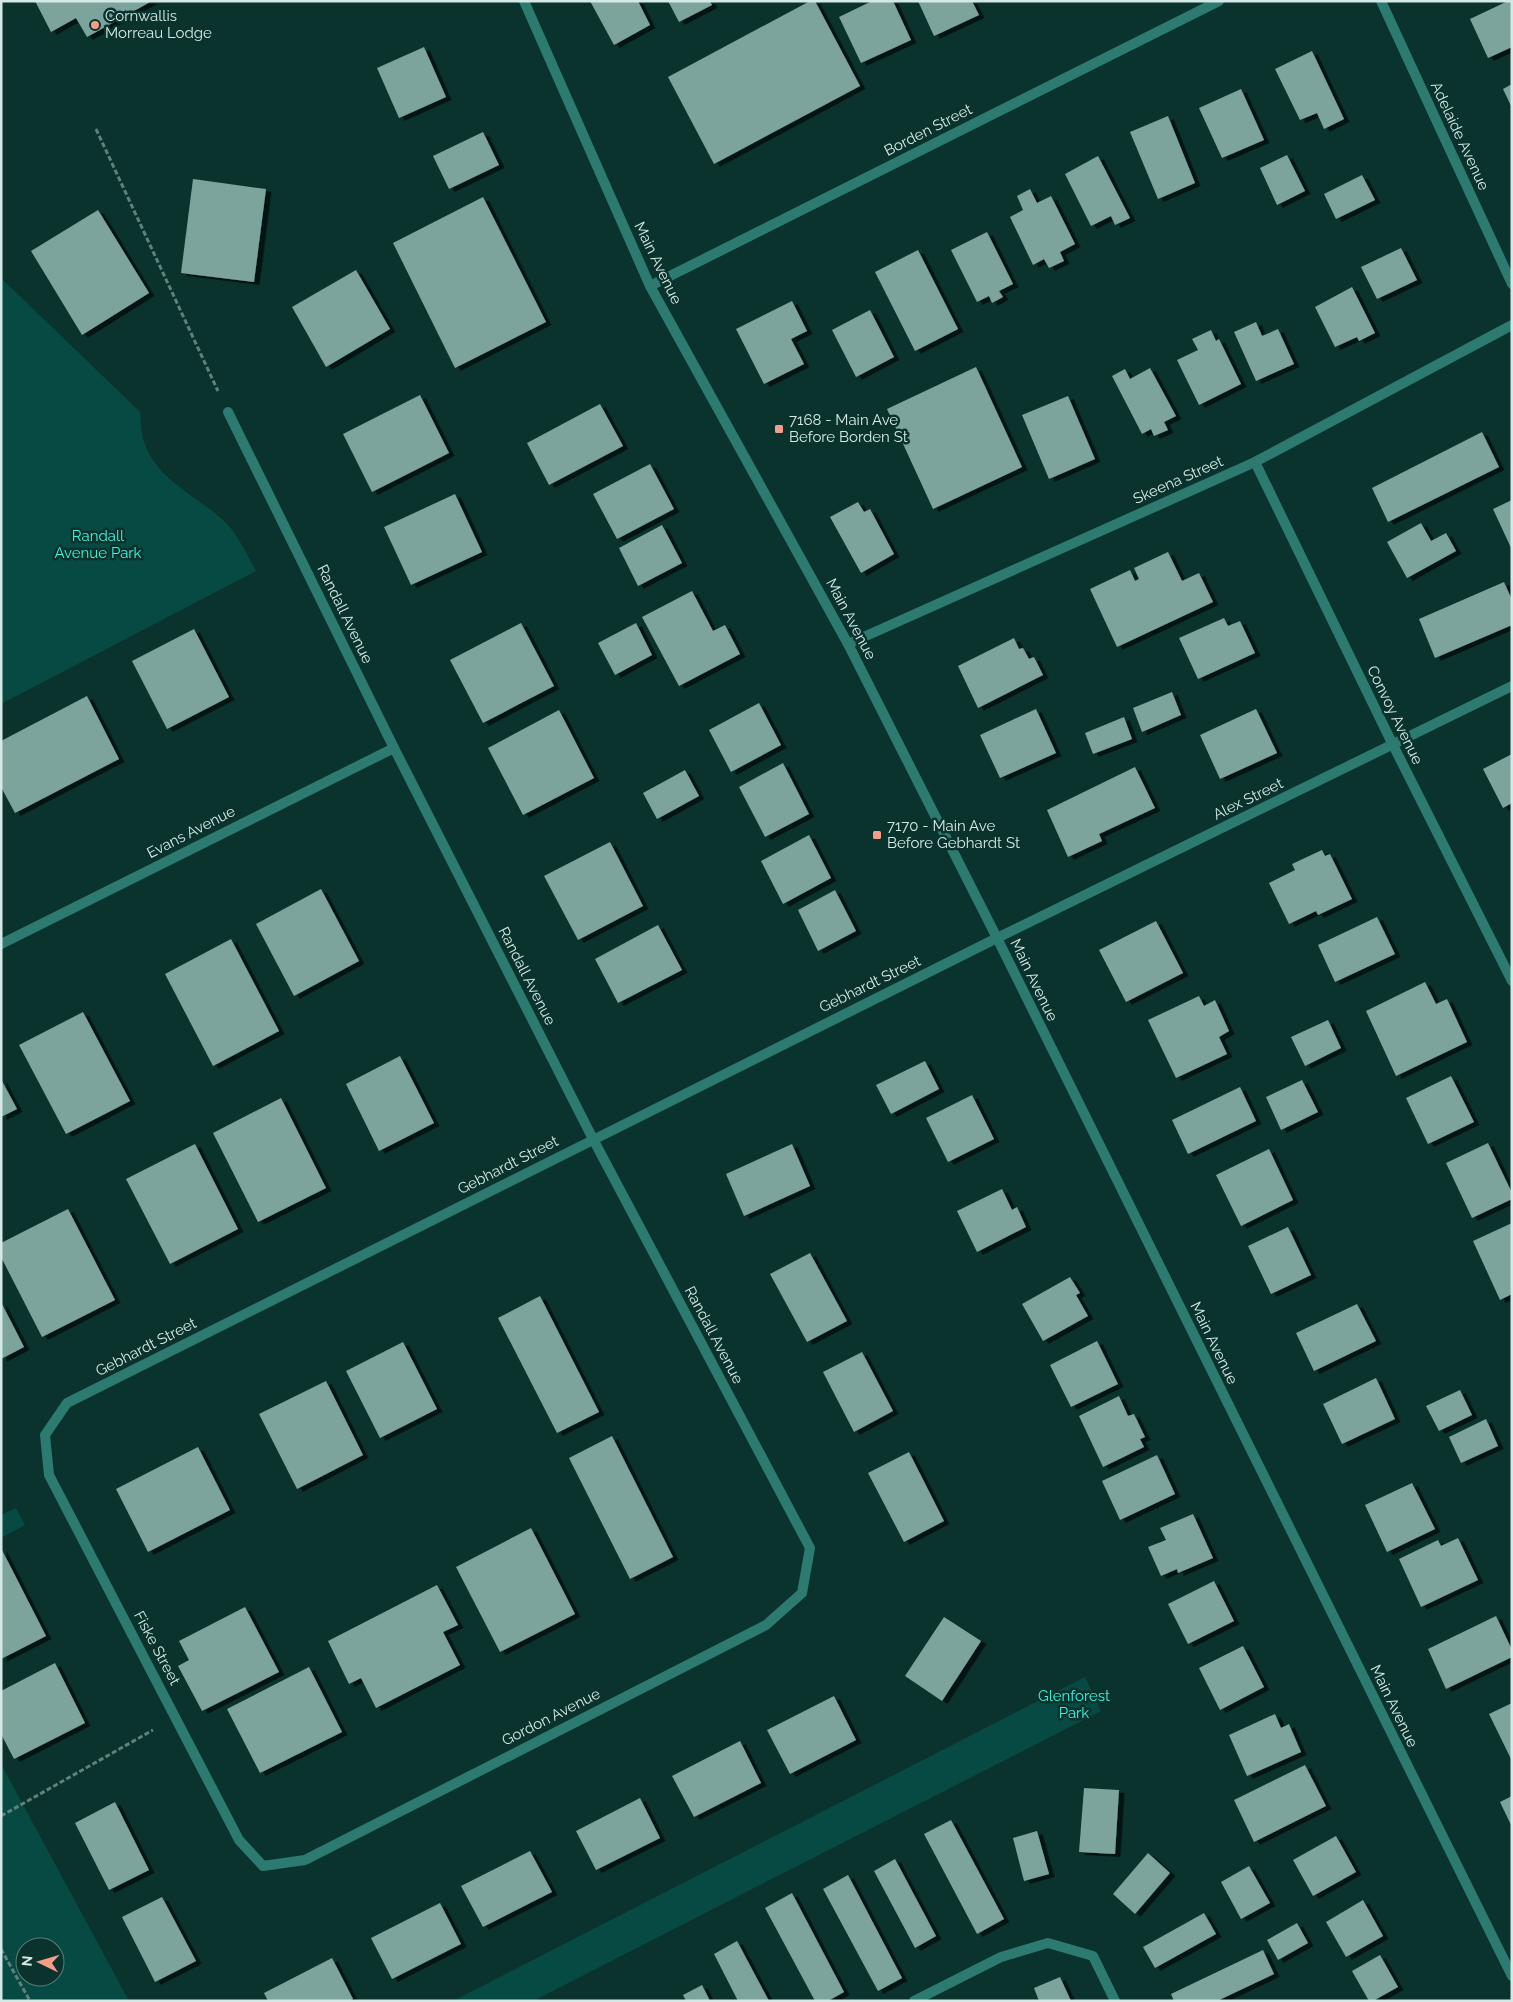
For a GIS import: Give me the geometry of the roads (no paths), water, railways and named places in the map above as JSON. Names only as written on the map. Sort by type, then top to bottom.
[{"type":"street","name":"Main Avenue","points":[[524,1],[650,286],[848,644],[997,938],[1512,1976]]},
{"type":"street","name":"Borden Street","points":[[650,286],[1219,1]]},
{"type":"street","name":"Adelaide Avenue","points":[[1381,1],[1512,284]]},
{"type":"street","name":"Skeena Street","points":[[848,644],[1255,462],[1512,325]]},
{"type":"street","name":"Randall Avenue","points":[[228,412],[394,748],[593,1139],[810,1548]]},
{"type":"street","name":"Convoy Avenue","points":[[1255,462],[1393,745],[1512,981]]},
{"type":"street","name":"Alex Street","points":[[997,938],[1512,686]]},
{"type":"street","name":"Evans Avenue","points":[[1,944],[394,748]]},
{"type":"street","name":"Gebhardt Street","points":[[45,1435],[67,1403],[997,938]]},
{"type":"street","name":"Fiske Street","points":[[45,1435],[49,1475],[239,1840],[263,1866]]},
{"type":"street","name":"Gordon Avenue","points":[[263,1866],[305,1860],[766,1625],[802,1593],[810,1548]]},
{"type":"street","points":[[914,2001],[1001,1957],[1048,1943],[1093,1956],[1115,2001]]},
{"type":"place","name":"Cornwallis Morreau Lodge","points":[[95,25]]},
{"type":"place","name":"7168 - Main Ave Before Borden St","points":[[779,429]]},
{"type":"place","name":"7170 - Main Ave Before Gebhardt St","points":[[877,835]]},
{"type":"park label","name":"Randall Avenue Park","points":[[98,544]]},
{"type":"park label","name":"Glenforest Park","points":[[1074,1704]]}]
